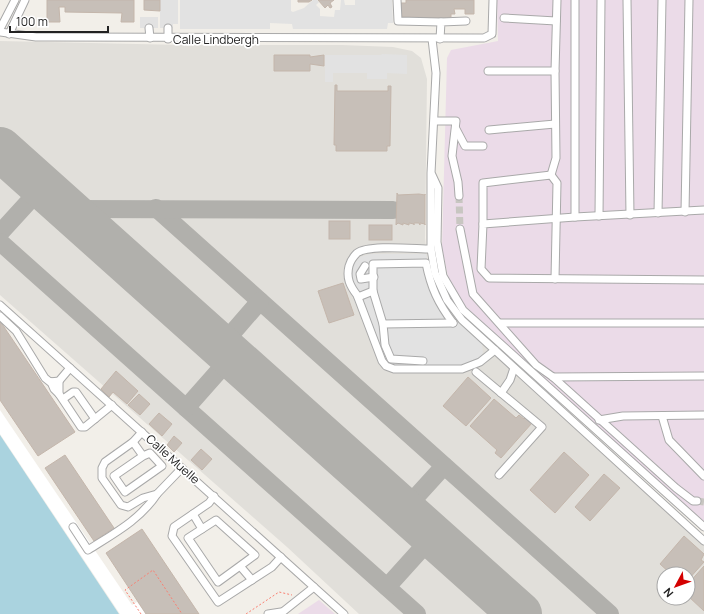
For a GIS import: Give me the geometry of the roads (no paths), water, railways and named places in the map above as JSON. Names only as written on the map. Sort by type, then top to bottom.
[{"type":"street","points":[[0,29],[15,0]]},
{"type":"street","points":[[9,34],[25,0]]},
{"type":"street","points":[[397,0],[398,21],[466,21]]},
{"type":"street","name":"Calle Lindbergh","points":[[0,32],[36,37],[168,39],[440,39],[488,37],[492,34],[493,0]]},
{"type":"street","points":[[551,175],[556,158],[555,71],[557,0]]},
{"type":"street","points":[[575,0],[575,216]]},
{"type":"street","points":[[599,216],[601,0]]},
{"type":"street","points":[[627,0],[630,215]]},
{"type":"street","points":[[658,213],[662,0]]},
{"type":"street","points":[[685,212],[689,0]]},
{"type":"street","points":[[504,18],[556,21]]},
{"type":"street","points":[[440,39],[441,22]]},
{"type":"street","points":[[149,28],[150,38]]},
{"type":"street","points":[[168,28],[168,39]]},
{"type":"street","points":[[432,39],[436,73],[435,121],[431,173],[431,249],[435,273],[447,300],[462,320],[704,541]]},
{"type":"street","points":[[488,71],[555,71]]},
{"type":"street","points":[[435,121],[456,121],[452,156],[458,182],[459,196]]},
{"type":"street","points":[[489,130],[556,124]]},
{"type":"street","points":[[456,129],[465,146],[483,146]]},
{"type":"street","points":[[431,173],[438,188],[437,242],[443,276],[463,310],[704,526]]},
{"type":"street","points":[[551,175],[557,183],[555,279]]},
{"type":"street","points":[[551,175],[483,183],[481,269],[489,278],[704,280]]},
{"type":"street","points":[[483,224],[575,216],[630,215],[704,210]]},
{"type":"street","points":[[460,229],[473,294],[536,365],[553,377],[676,488],[693,501],[697,501]]},
{"type":"street","points":[[431,249],[368,249],[358,253],[350,263],[347,272],[350,286],[358,297],[382,361],[386,366],[394,369],[462,369],[480,362],[495,350]]},
{"type":"street","points":[[383,324],[453,323],[438,303],[429,281],[426,263],[373,264],[373,292],[383,324],[385,345],[390,360],[423,362]]},
{"type":"street","points":[[365,266],[360,274],[361,279],[374,277]]},
{"type":"street","points":[[358,297],[373,292]]},
{"type":"street","name":"Calle Muelle","points":[[0,305],[344,614]]},
{"type":"street","points":[[0,316],[16,331],[45,378],[55,381]]},
{"type":"street","points":[[500,323],[704,323]]},
{"type":"street","points":[[70,368],[55,381],[54,389],[81,427],[85,427],[112,405]]},
{"type":"street","points":[[501,393],[510,380],[514,368]]},
{"type":"street","points":[[476,372],[542,427],[499,475]]},
{"type":"street","points":[[553,377],[704,376]]},
{"type":"street","points":[[61,397],[76,392],[95,419]]},
{"type":"street","points":[[599,420],[623,416],[704,415]]},
{"type":"street","points":[[662,416],[669,440],[704,476]]},
{"type":"street","points":[[142,432],[133,442],[104,462],[102,478],[121,505],[128,507],[143,498],[157,494]]},
{"type":"street","points":[[133,442],[143,456]]},
{"type":"street","points":[[125,492],[162,466],[150,453],[143,456],[114,476],[133,504]]},
{"type":"street","points":[[73,527],[88,550],[132,522],[149,506],[157,494],[182,468]]},
{"type":"street","points":[[214,496],[209,503],[174,527],[172,536],[218,602],[272,567],[281,557]]},
{"type":"street","points":[[193,514],[202,529]]},
{"type":"street","points":[[216,520],[254,555],[240,566],[218,582],[188,538],[216,520]]},
{"type":"street","points":[[240,566],[252,580]]},
{"type":"street","points":[[268,614],[281,613],[304,597],[314,587]]},
{"type":"water","points":[[0,435],[119,614],[0,614]]},
{"type":"tunnel","points":[[459,196],[460,229]]},
{"type":"tunnel","points":[[697,501],[704,502]]}]
